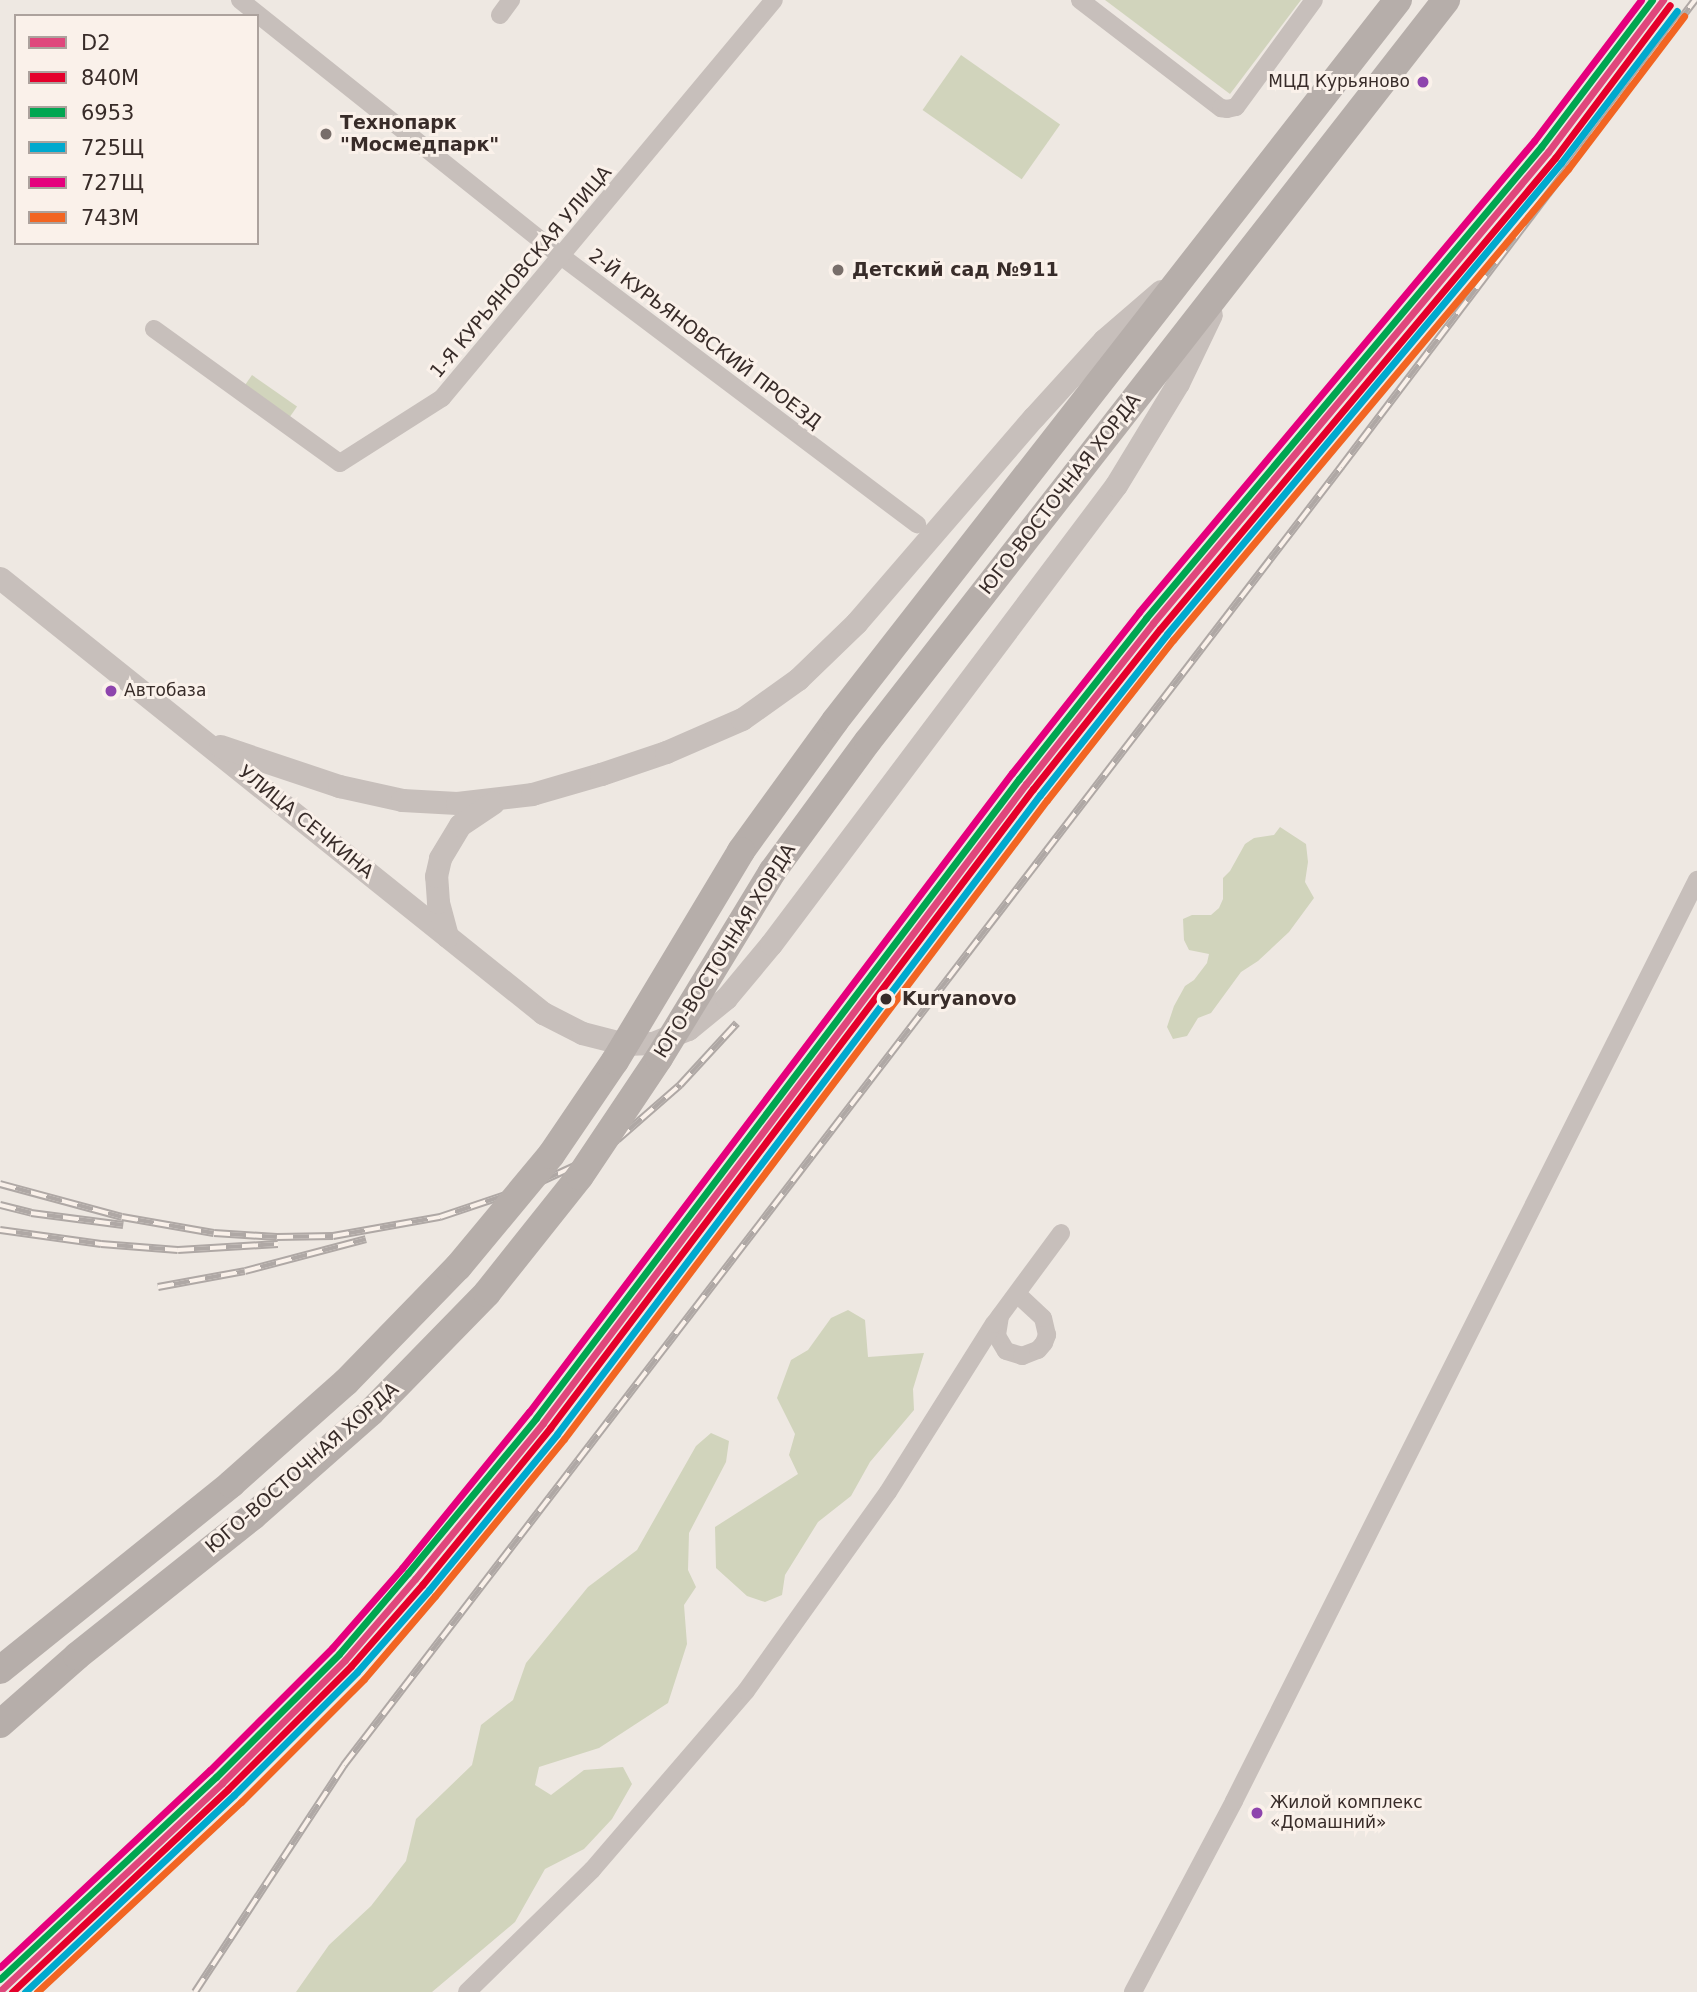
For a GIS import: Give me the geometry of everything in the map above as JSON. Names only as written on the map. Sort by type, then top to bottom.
[{"type":"main road","name":"ЮГО-ВОСТОЧНАЯ ХОРДА","points":[[0,1670],[231,1484],[346,1382],[458,1266],[551,1154],[615,1061],[741,850],[835,721],[1398,0]]},
{"type":"main road","name":"ЮГО-ВОСТОЧНАЯ ХОРДА","points":[[0,1724],[77,1656],[253,1516],[372,1412],[487,1293],[580,1176],[659,1058],[772,872],[867,741],[1446,0]]},
{"type":"street","name":"2-Й КУРЬЯНОВСКИЙ ПРОЕЗД","points":[[240,0],[258,14]]},
{"type":"street","points":[[500,15],[512,0]]},
{"type":"street","name":"1-Я КУРЬЯНОВСКАЯ УЛИЦА","points":[[154,329],[340,463],[442,398],[774,0]]},
{"type":"street","points":[[1080,0],[1221,108],[1227,109],[1236,107],[1314,0]]},
{"type":"street","name":"2-Й КУРЬЯНОВСКИЙ ПРОЕЗД","points":[[259,15],[561,256],[917,524]]},
{"type":"street","points":[[200,738],[283,770],[339,786],[402,800],[457,803],[532,794],[666,752],[742,719],[798,679],[856,623],[1034,416],[1104,340],[1195,261]]},
{"type":"street","name":"УЛИЦА СЕЧКИНА","points":[[0,578],[543,1013],[582,1033],[625,1044],[653,1043],[688,1029],[726,998],[771,944],[1116,485],[1178,383],[1227,281]]},
{"type":"street","points":[[447,936],[438,902],[436,876],[440,858],[460,825],[477,811],[499,800]]},
{"type":"street","points":[[1133,1992],[1234,1801],[1697,880]]},
{"type":"street","points":[[467,1992],[592,1870],[746,1691],[888,1492],[1000,1316],[1061,1233]]},
{"type":"street","points":[[962,1377],[974,1364],[985,1359],[1022,1356],[1038,1350],[1046,1335],[1043,1318],[1017,1294]]},
{"type":"street","points":[[1000,1316],[997,1336],[1006,1351],[1014,1355]]},
{"type":"green space","points":[[1105,0],[1301,0],[1230,94]]},
{"type":"green space","points":[[961,55],[1060,124],[1022,179],[923,110]]},
{"type":"green space","points":[[252,375],[297,407],[290,417],[245,386]]},
{"type":"green space","points":[[1280,827],[1306,844],[1308,862],[1305,882],[1314,898],[1289,932],[1258,961],[1241,972],[1211,1013],[1198,1018],[1187,1036],[1173,1039],[1167,1027],[1174,1006],[1185,986],[1194,980],[1207,963],[1209,954],[1189,950],[1184,940],[1183,919],[1192,915],[1211,915],[1219,908],[1223,899],[1223,878],[1245,844],[1254,838],[1274,835]]},
{"type":"green space","points":[[848,1310],[865,1320],[868,1357],[924,1353],[913,1389],[914,1410],[870,1462],[851,1496],[818,1522],[785,1575],[782,1595],[765,1602],[747,1596],[716,1568],[715,1527],[798,1474],[789,1455],[795,1434],[777,1398],[791,1360],[808,1350],[831,1318]]},
{"type":"green space","points":[[711,1433],[729,1441],[726,1462],[689,1533],[688,1570],[696,1587],[684,1605],[687,1644],[668,1703],[599,1748],[539,1767],[535,1785],[551,1795],[584,1770],[623,1767],[632,1784],[612,1819],[584,1849],[545,1869],[515,1922],[432,1992],[296,1992],[329,1945],[371,1906],[406,1861],[416,1819],[472,1765],[481,1725],[513,1700],[526,1663],[588,1587],[637,1550],[696,1446]]},
{"type":"railway","points":[[195,1992],[344,1765],[1341,467],[1695,0]]},
{"type":"railway","points":[[0,1184],[122,1217],[214,1233],[277,1237],[333,1236],[440,1217],[529,1187],[590,1159],[617,1140],[680,1085],[737,1023]]},
{"type":"railway","points":[[0,1205],[31,1213],[123,1225]]},
{"type":"railway","points":[[0,1230],[101,1244],[178,1250],[278,1244]]},
{"type":"railway","points":[[158,1287],[245,1271],[366,1239]]},
{"type":"transit line","name":"727Щ","points":[[0,1967],[210,1770],[332,1648],[402,1568],[529,1412],[1012,773],[1139,612],[1534,141],[1641,0]]},
{"type":"transit line","name":"6953","points":[[0,1979],[216,1777],[339,1654],[408,1573],[536,1418],[1019,779],[1146,618],[1541,147],[1652,0]]},
{"type":"transit line","name":"D2","points":[[0,1991],[222,1783],[345,1660],[415,1579],[543,1423],[1026,784],[1153,623],[1548,152],[1663,0]]},
{"type":"transit line","name":"840М","points":[[12,1992],[228,1789],[351,1666],[422,1585],[550,1428],[1033,789],[1160,629],[1555,158],[1670,5]]},
{"type":"transit line","name":"725Щ","points":[[25,1992],[234,1795],[357,1672],[429,1590],[557,1434],[1040,795],[1167,634],[1561,163],[1677,11]]},
{"type":"transit line","name":"743М","points":[[37,1992],[241,1802],[364,1679],[435,1596],[564,1439],[1047,800],[1173,640],[1568,169],[1684,16]]},
{"type":"place","name":"МЦД Курьяново","points":[[1423,82]]},
{"type":"place","name":"Технопарк \"Мосмедпарк\"","points":[[326,134]]},
{"type":"place","name":"Детский сад №911","points":[[838,270]]},
{"type":"place","name":"Автобаза","points":[[111,691]]},
{"type":"place","name":"Kuryanovo","points":[[886,999]]},
{"type":"place","name":"Жилой комплекс «Домашний»","points":[[1257,1813]]}]
